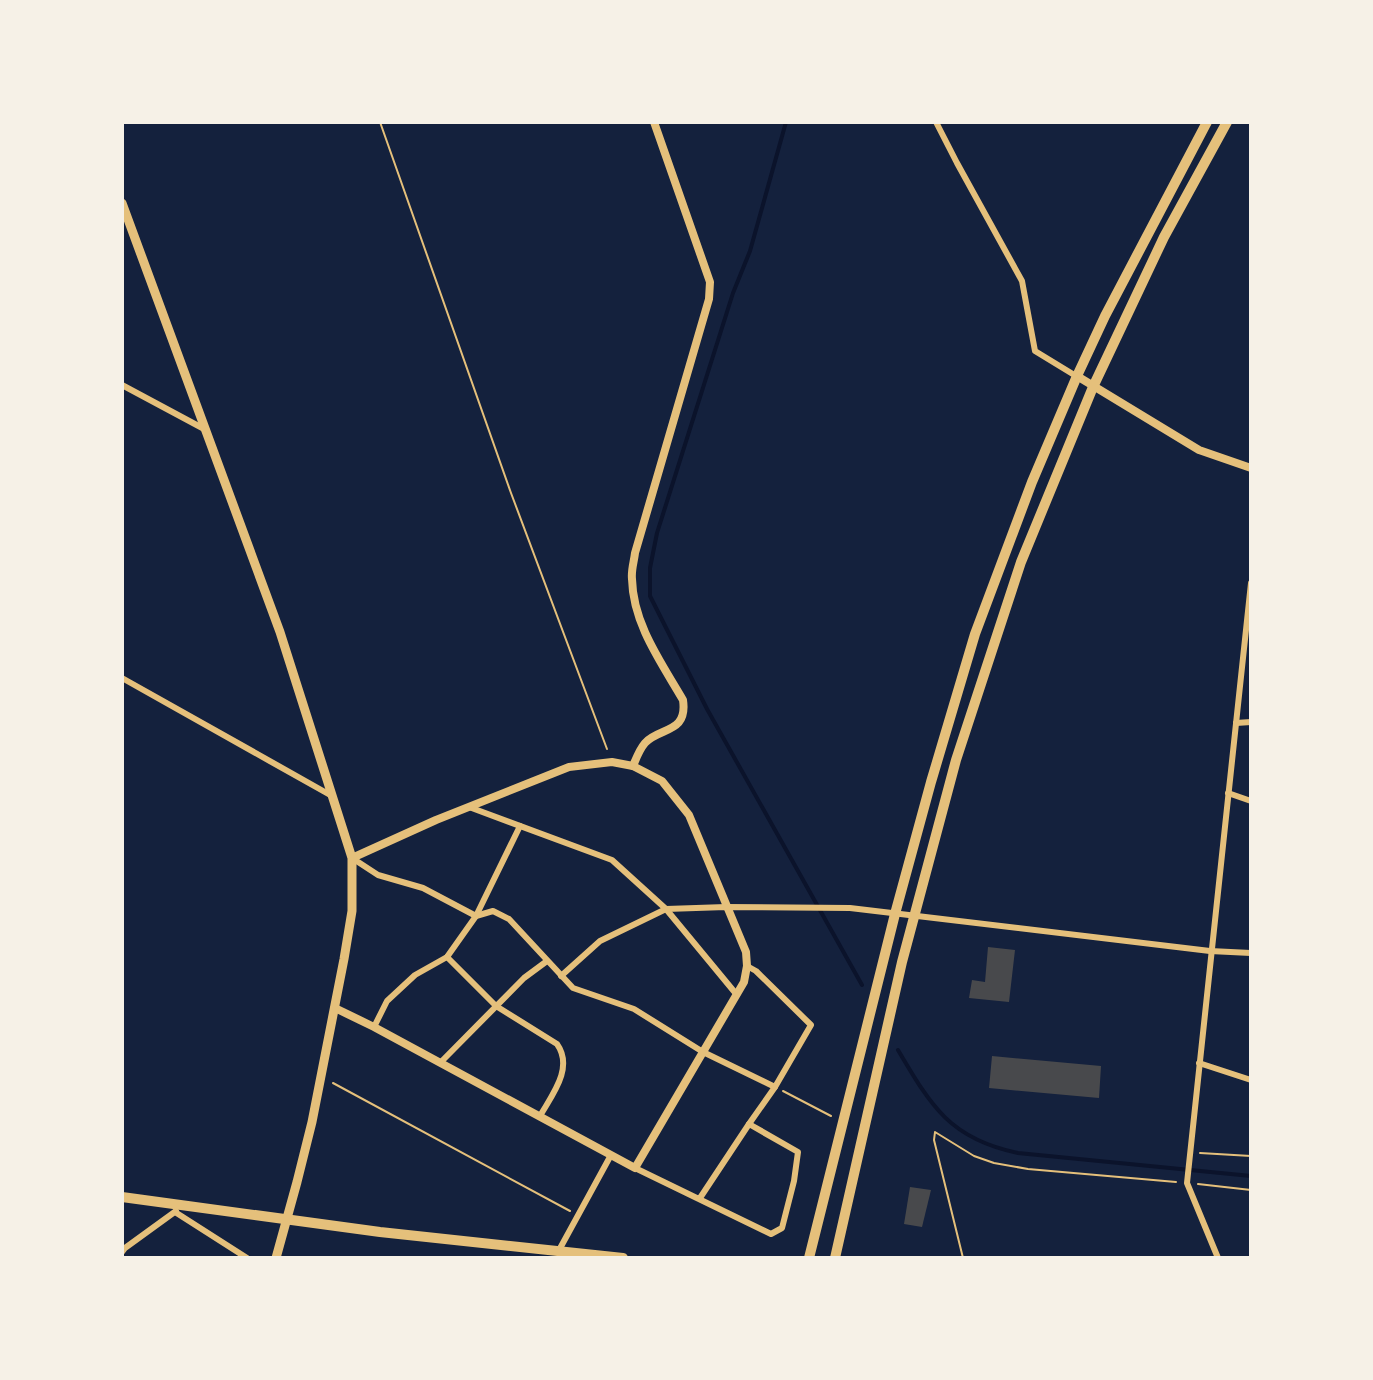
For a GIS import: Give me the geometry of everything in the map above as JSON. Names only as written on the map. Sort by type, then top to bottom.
[{"type":"main road","points":[[809,1258],[895,914],[975,634],[1032,482],[1077,376],[1105,316],[1207,122]]},
{"type":"main road","points":[[835,1258],[914,917],[956,760],[1021,562],[1093,387],[1164,237],[1227,122]]},
{"type":"main road","points":[[122,206],[280,632],[352,858],[352,911],[335,1008],[312,1122],[276,1258]]},
{"type":"main road","points":[[122,1197],[179,1209],[623,1258]]},
{"type":"street","points":[[633,766],[646,741],[673,729],[684,707],[641,626],[631,577],[635,553],[709,299],[710,282],[654,122]]},
{"type":"street","points":[[936,122],[1022,281],[1035,351],[1199,450],[1251,468]]},
{"type":"street","points":[[122,385],[206,430]]},
{"type":"street","points":[[1218,1258],[1187,1183],[1251,583]]},
{"type":"street","points":[[122,678],[333,796]]},
{"type":"street","points":[[1236,723],[1251,722]]},
{"type":"street","points":[[352,858],[569,767],[612,762],[633,766],[662,781],[689,815],[746,952],[747,966],[737,995],[635,1168]]},
{"type":"street","points":[[1228,793],[1251,801]]},
{"type":"street","points":[[469,807],[612,860],[666,909],[737,995]]},
{"type":"street","points":[[374,1027],[387,1001],[415,975],[447,957],[476,916],[520,826]]},
{"type":"street","points":[[352,858],[378,875],[423,888],[476,916],[493,911],[509,919],[573,988],[634,1009],[703,1052],[775,1087]]},
{"type":"street","points":[[561,976],[600,941],[666,909],[726,907],[837,908],[1210,951],[1251,953]]},
{"type":"street","points":[[447,957],[496,1006],[557,1044],[561,1050],[562,1079],[540,1116]]},
{"type":"street","points":[[440,1063],[524,978],[547,961]]},
{"type":"street","points":[[700,1198],[775,1087],[811,1025],[756,971],[747,966]]},
{"type":"street","points":[[335,1008],[635,1168],[771,1234],[782,1228],[798,1152],[749,1124]]},
{"type":"street","points":[[1199,1063],[1251,1080]]},
{"type":"street","points":[[558,1252],[611,1155]]},
{"type":"street","points":[[122,1252],[179,1209],[247,1258]]},
{"type":"path","points":[[380,122],[511,493],[612,762]]},
{"type":"path","points":[[321,1077],[578,1215]]},
{"type":"path","points":[[775,1087],[843,1122]]},
{"type":"path","points":[[963,1258],[934,1140],[935,1132],[974,1156],[1005,1165],[1251,1190]]},
{"type":"path","points":[[1190,1156],[1251,1156]]},
{"type":"building","points":[[988,947],[1015,950],[1009,1002],[969,998],[972,980],[985,982]]},
{"type":"building","points":[[992,1056],[1101,1066],[1099,1098],[989,1088]]},
{"type":"building","points":[[910,1187],[931,1190],[922,1227],[904,1224]]},
{"type":"waterway","points":[[786,122],[750,251],[733,293],[657,533],[650,568],[650,596],[707,709],[862,985]]},
{"type":"waterway","points":[[898,1050],[921,1088],[945,1117],[975,1139],[995,1147],[1018,1153],[1251,1176]]}]
